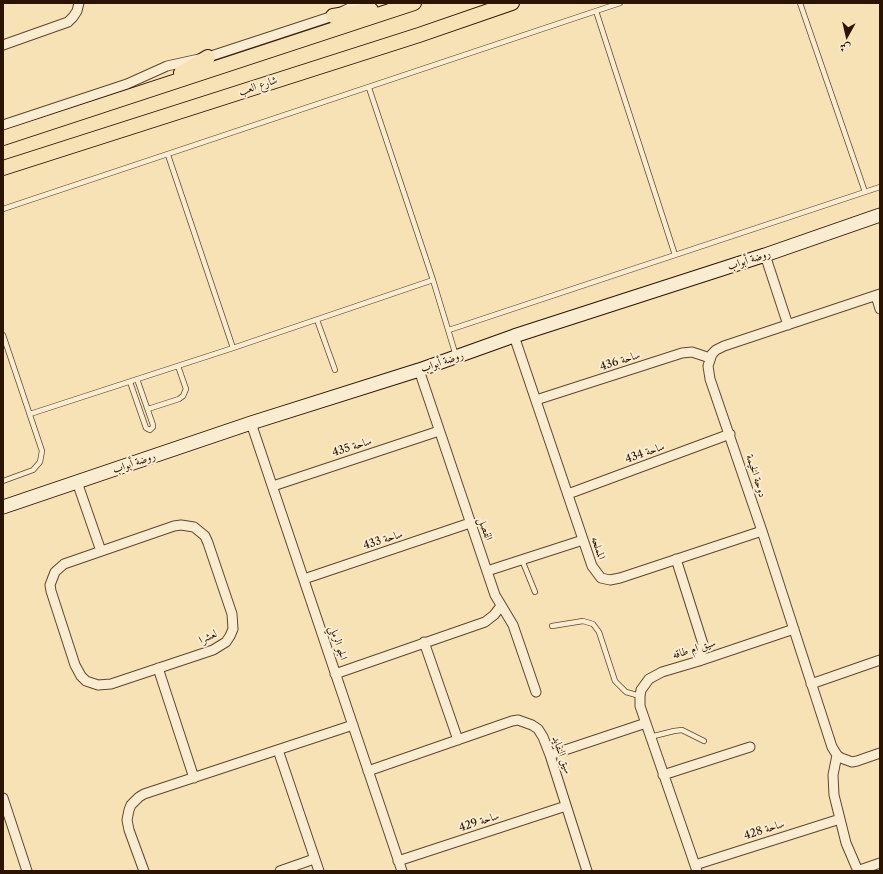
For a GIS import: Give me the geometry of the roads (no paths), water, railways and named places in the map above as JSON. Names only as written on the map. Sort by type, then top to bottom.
[{"type":"main road","points":[[333,16],[413,3]]},
{"type":"main road","points":[[3,142],[9,136],[413,3]]},
{"type":"main road","name":"شارع العب","points":[[3,168],[512,3]]},
{"type":"main road","points":[[159,86],[208,57]]},
{"type":"street","points":[[3,45],[68,22],[77,11],[79,3]]},
{"type":"street","points":[[3,125],[127,84],[167,66],[208,57],[333,16],[360,3]]},
{"type":"street","name":"روضة أبواب","points":[[3,507],[251,423],[419,370],[514,336],[880,215]]},
{"type":"street","points":[[765,254],[788,325]]},
{"type":"street","points":[[710,358],[716,350],[724,346],[878,295],[880,309]]},
{"type":"street","name":"المملحه","points":[[514,336],[592,566],[601,578],[615,580],[762,531]]},
{"type":"street","name":"ساحة 436","points":[[536,400],[682,353],[692,352],[710,358]]},
{"type":"street","name":"دوحة الخيمة","points":[[710,358],[708,366],[710,379],[730,434],[811,684],[832,746],[837,755]]},
{"type":"street","name":"الفصل","points":[[419,370],[470,524],[488,571],[495,596],[513,625],[536,692]]},
{"type":"street","name":"الجو الرملي","points":[[251,423],[402,871]]},
{"type":"street","name":"ساحة 435","points":[[273,486],[439,431]]},
{"type":"street","name":"ساحة 434","points":[[568,494],[730,434]]},
{"type":"street","points":[[77,482],[101,551]]},
{"type":"street","name":"ساحة 433","points":[[304,579],[470,524]]},
{"type":"street","name":"لعشرا","points":[[181,525],[194,527],[205,536],[232,614],[233,629],[226,642],[220,647],[105,685],[92,684],[86,681],[77,671],[50,585],[55,572],[59,567],[101,551],[174,526],[181,525]]},
{"type":"street","points":[[488,571],[583,540]]},
{"type":"street","points":[[676,560],[703,644],[699,661]]},
{"type":"street","points":[[336,674],[424,642],[485,622],[494,615],[501,606]]},
{"type":"street","name":"سيق ام طاقه","points":[[640,696],[645,684],[656,674],[699,661],[794,628]]},
{"type":"street","points":[[424,642],[458,740]]},
{"type":"street","points":[[703,644],[719,654]]},
{"type":"street","points":[[811,684],[880,660]]},
{"type":"street","points":[[158,668],[194,778]]},
{"type":"street","points":[[640,696],[640,706],[650,737],[696,868]]},
{"type":"street","name":"سيق النفايد","points":[[368,770],[512,721],[518,720],[525,722],[538,729],[543,737],[587,871]]},
{"type":"street","points":[[550,755],[646,724]]},
{"type":"street","points":[[144,871],[128,825],[127,815],[131,805],[139,797],[144,794],[353,725]]},
{"type":"street","points":[[663,775],[750,747]]},
{"type":"street","points":[[278,750],[318,871]]},
{"type":"street","points":[[880,753],[863,760],[852,762],[837,755],[834,775],[834,795],[846,843],[857,871],[880,863]]},
{"type":"street","points":[[3,798],[27,871]]},
{"type":"street","name":"ساحة 429","points":[[398,860],[566,806]]},
{"type":"street","name":"ساحة 428","points":[[696,868],[840,819]]},
{"type":"street","points":[[280,871],[314,859]]},
{"type":"lane","points":[[3,209],[620,3]]},
{"type":"lane","points":[[800,3],[865,192]]},
{"type":"lane","points":[[596,11],[675,255]]},
{"type":"lane","points":[[369,88],[433,280],[456,357]]},
{"type":"lane","points":[[168,155],[233,348]]},
{"type":"lane","points":[[449,330],[880,187]]},
{"type":"lane","points":[[30,414],[233,348],[433,280]]},
{"type":"lane","points":[[317,320],[335,370]]},
{"type":"lane","points":[[3,335],[42,451],[40,462],[33,470],[3,481]]},
{"type":"lane","points":[[148,409],[180,399],[185,394],[185,387],[178,366]]},
{"type":"lane","points":[[130,382],[146,428],[150,430],[153,425],[138,379]]},
{"type":"lane","points":[[522,560],[535,592]]},
{"type":"lane","points":[[552,626],[584,621],[593,624],[598,632],[614,681],[626,692],[640,696]]},
{"type":"lane","points":[[650,737],[682,730],[704,741]]}]
